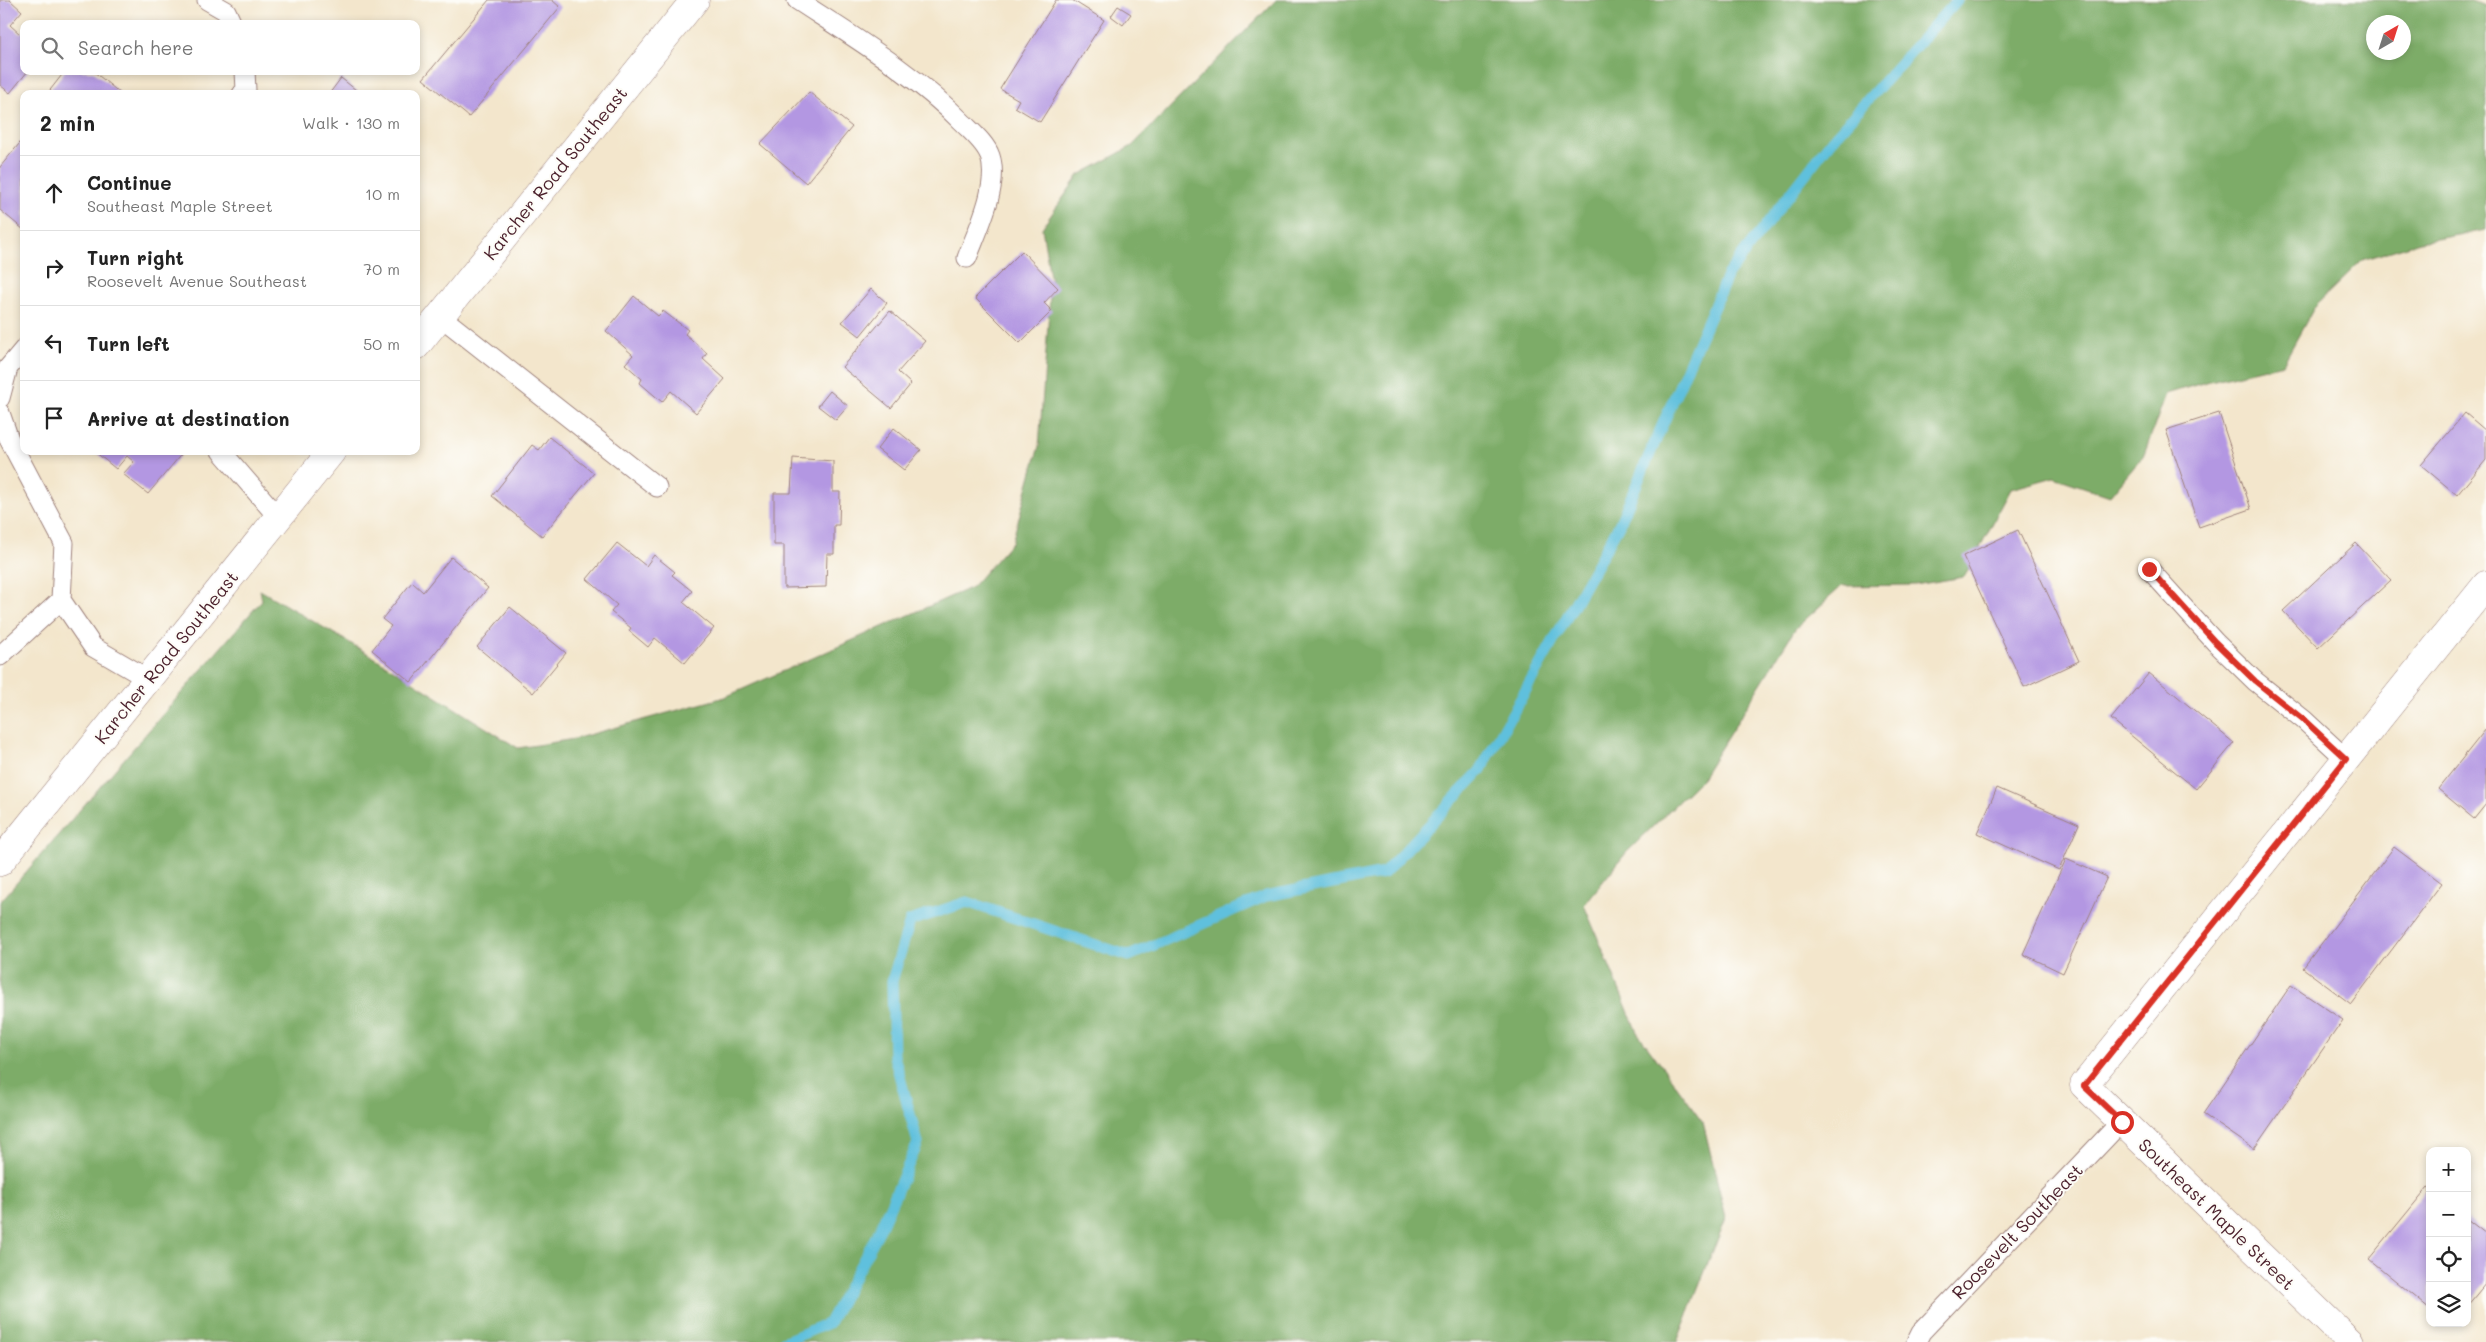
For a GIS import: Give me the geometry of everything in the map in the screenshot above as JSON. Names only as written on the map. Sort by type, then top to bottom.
[{"type":"street","name":"Karcher Road Southeast","points":[[420,341],[695,0]]},
{"type":"street","name":"Karcher Road Southeast","points":[[0,862],[329,455]]},
{"type":"street","points":[[2346,759],[2486,585]]},
{"type":"street","name":"Southeast Maple Street","points":[[2346,759],[2084,1086],[2350,1342]]},
{"type":"lane","points":[[207,0],[226,11],[230,20]]},
{"type":"lane","points":[[797,0],[924,86],[982,144],[990,156],[992,180],[986,206],[967,258]]},
{"type":"lane","points":[[245,75],[246,90]]},
{"type":"lane","points":[[440,316],[657,487]]},
{"type":"lane","points":[[0,398],[8,368],[20,354]]},
{"type":"lane","points":[[0,413],[9,440],[64,543],[61,600],[93,647],[148,679]]},
{"type":"lane","points":[[224,455],[278,517]]},
{"type":"lane","points":[[2149,569],[2222,649],[2255,681],[2304,720],[2346,759]]},
{"type":"lane","points":[[0,656],[61,600]]},
{"type":"lane","name":"Roosevelt Southeast","points":[[1916,1342],[1921,1332],[2122,1122]]},
{"type":"green space","points":[[1276,0],[2468,0],[2486,6],[2486,230],[2420,242],[2362,260],[2315,306],[2283,364],[2206,382],[2166,394],[2144,455],[2110,496],[2054,477],[2011,489],[1964,577],[1915,585],[1842,586],[1795,629],[1702,778],[1626,853],[1584,905],[1637,1032],[1703,1122],[1726,1218],[1677,1342],[0,1342],[0,902],[262,600],[260,590],[372,656],[518,748],[574,739],[725,697],[972,587],[1012,542],[1039,446],[1051,283],[1042,228],[1079,175],[1132,146]]},
{"type":"building","points":[[0,0],[10,0],[22,11],[10,25],[20,34],[20,75],[25,75],[10,93],[0,85]]},
{"type":"building","points":[[489,0],[552,0],[560,7],[469,117],[423,79]]},
{"type":"building","points":[[1056,0],[1072,0],[1104,20],[1040,122],[1015,107],[1019,100],[1000,89]]},
{"type":"building","points":[[1118,6],[1131,14],[1123,25],[1111,16]]},
{"type":"building","points":[[62,75],[98,75],[116,90],[50,90]]},
{"type":"building","points":[[341,78],[356,90],[332,90]]},
{"type":"building","points":[[809,92],[852,127],[806,183],[760,144]]},
{"type":"building","points":[[20,143],[20,227],[0,210],[0,167]]},
{"type":"building","points":[[1022,251],[1058,288],[1044,303],[1052,311],[1020,343],[975,298]]},
{"type":"building","points":[[871,289],[887,303],[860,336],[842,322]]},
{"type":"building","points":[[634,296],[658,316],[663,311],[688,330],[685,334],[707,353],[703,359],[725,379],[696,413],[671,391],[662,402],[640,383],[642,379],[625,364],[633,355],[606,331]]},
{"type":"building","points":[[890,311],[925,341],[898,372],[911,384],[891,408],[842,367]]},
{"type":"building","points":[[830,391],[848,406],[836,420],[818,406]]},
{"type":"building","points":[[2219,413],[2251,509],[2199,527],[2166,430]]},
{"type":"building","points":[[2465,413],[2486,431],[2486,460],[2457,495],[2421,465]]},
{"type":"building","points":[[894,428],[921,450],[904,470],[877,449]]},
{"type":"building","points":[[549,437],[594,473],[542,536],[492,496],[532,445],[539,450]]},
{"type":"building","points":[[99,455],[181,455],[148,494],[123,474],[134,462],[127,456],[116,469]]},
{"type":"building","points":[[793,458],[833,461],[833,492],[840,492],[839,525],[834,525],[834,554],[827,554],[826,587],[784,588],[784,545],[774,545],[774,493],[791,493]]},
{"type":"building","points":[[2018,530],[2079,661],[2024,687],[1963,556]]},
{"type":"building","points":[[617,543],[646,566],[654,555],[675,572],[672,575],[692,591],[683,602],[714,628],[685,663],[655,638],[648,647],[629,631],[631,628],[611,612],[617,605],[587,579]]},
{"type":"building","points":[[2356,543],[2391,580],[2318,648],[2283,611]]},
{"type":"building","points":[[451,557],[488,588],[411,682],[372,650],[391,626],[382,619],[412,582],[423,592]]},
{"type":"building","points":[[510,607],[566,653],[533,693],[477,647]]},
{"type":"building","points":[[2149,673],[2234,743],[2196,789],[2111,719]]},
{"type":"building","points":[[2486,729],[2486,804],[2474,819],[2438,789]]},
{"type":"building","points":[[1997,788],[2079,824],[2059,870],[1977,833]]},
{"type":"building","points":[[2394,847],[2442,883],[2351,1004],[2303,968]]},
{"type":"building","points":[[2066,859],[2107,877],[2063,973],[2023,954]]},
{"type":"building","points":[[2291,985],[2343,1020],[2254,1149],[2203,1114]]},
{"type":"building","points":[[2426,1189],[2426,1306],[2369,1259]]},
{"type":"building","points":[[2471,1222],[2486,1234],[2486,1283],[2471,1301]]},
{"type":"waterway","points":[[783,1342],[829,1323],[879,1231],[918,1143],[894,1056],[892,981],[910,921],[967,902],[1129,956],[1266,896],[1384,873],[1480,771],[1619,525],[1728,274],[1831,141],[1957,0]]},
{"type":"route","points":[[2122,1122],[2084,1086],[2346,759],[2304,720],[2255,681],[2215,642],[2149,569]]}]
